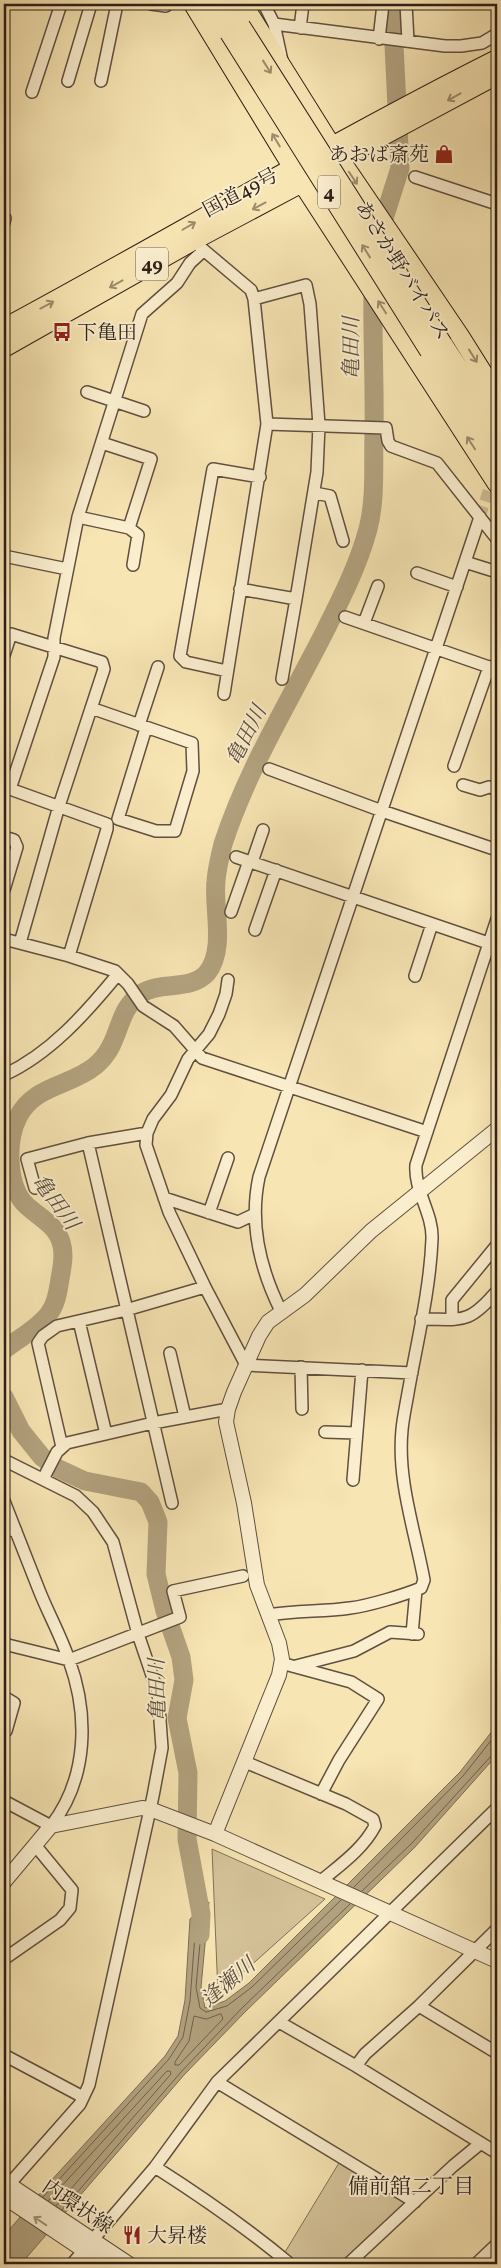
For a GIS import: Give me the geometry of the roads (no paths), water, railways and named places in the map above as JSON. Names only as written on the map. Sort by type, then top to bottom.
[{"type":"highway","points":[[193,4],[302,183],[497,484]]},
{"type":"highway","name":"あさか野バイパス","points":[[210,4],[235,29],[436,348],[497,456]]},
{"type":"highway","name":"あさか野バイパス","points":[[227,4],[235,29]]},
{"type":"highway","points":[[243,4],[336,152],[460,336],[497,395]]},
{"type":"highway","name":"国道49号","points":[[4,328],[293,167],[336,152],[382,127],[407,104],[497,59]]},
{"type":"highway","name":"国道49号","points":[[382,127],[408,122],[497,75]]},
{"type":"highway","name":"国道49号","points":[[4,348],[199,246],[302,183],[336,152]]},
{"type":"highway","name":"あさか野バイパス","points":[[436,348],[497,426]]},
{"type":"street","points":[[32,92],[61,4]]},
{"type":"street","points":[[68,81],[90,4]]},
{"type":"street","points":[[101,80],[117,4]]},
{"type":"street","points":[[151,4],[166,6]]},
{"type":"street","points":[[264,4],[274,24],[283,68]]},
{"type":"street","points":[[300,28],[303,4]]},
{"type":"street","points":[[382,4],[382,39]]},
{"type":"street","points":[[406,4],[408,42]]},
{"type":"street","points":[[274,24],[382,39],[461,46],[482,43],[497,34]]},
{"type":"street","points":[[415,177],[497,204]]},
{"type":"street","points":[[4,218],[4,223]]},
{"type":"street","points":[[91,708],[192,743],[193,771],[175,831],[156,831],[118,818],[106,824],[7,788],[54,657],[53,646],[78,517],[142,314],[177,282],[199,246],[250,290],[254,298],[267,424],[224,694]]},
{"type":"street","points":[[254,298],[306,286],[310,304],[319,426],[315,493],[282,679]]},
{"type":"street","points":[[87,392],[144,410]]},
{"type":"street","points":[[267,424],[386,428],[388,441],[391,446],[437,463],[497,539]]},
{"type":"street","points":[[102,443],[151,459],[129,528]]},
{"type":"street","points":[[227,671],[186,662],[180,656],[214,470],[260,477]]},
{"type":"street","points":[[315,493],[330,496],[343,541]]},
{"type":"street","points":[[78,517],[129,528],[138,535],[133,565]]},
{"type":"street","points":[[282,1311],[268,1284],[255,1226],[255,1196],[259,1177],[480,518]]},
{"type":"street","points":[[4,556],[67,568]]},
{"type":"street","points":[[465,562],[497,572]]},
{"type":"street","points":[[417,573],[457,587]]},
{"type":"street","points":[[364,623],[378,586]]},
{"type":"street","points":[[240,589],[296,599]]},
{"type":"street","points":[[346,617],[493,666],[454,766]]},
{"type":"street","points":[[4,655],[10,634],[102,662],[104,669],[58,806],[20,943]]},
{"type":"street","points":[[118,818],[158,667]]},
{"type":"street","points":[[269,769],[382,811],[497,850]]},
{"type":"street","points":[[463,784],[480,790],[489,787],[497,790]]},
{"type":"street","points":[[69,956],[107,829],[106,824]]},
{"type":"street","points":[[231,912],[263,830]]},
{"type":"street","points":[[4,837],[14,840],[17,848],[4,890]]},
{"type":"street","points":[[236,857],[493,945]]},
{"type":"street","points":[[256,930],[276,870]]},
{"type":"street","points":[[269,1615],[296,1610],[351,1608],[416,1590],[421,1588],[424,1580],[404,1486],[401,1452],[402,1430],[421,1319],[432,1234],[429,1215],[416,1177],[416,1165],[493,945],[497,919]]},
{"type":"street","points":[[414,976],[432,924]]},
{"type":"street","points":[[4,939],[69,956],[118,974],[143,1006],[174,1026],[202,1058],[427,1132]]},
{"type":"street","points":[[4,1075],[24,1066],[61,1036],[118,974]]},
{"type":"street","points":[[228,980],[226,994],[209,1034],[188,1059],[179,1082],[153,1119],[147,1133],[146,1145],[164,1198],[205,1287],[246,1365]]},
{"type":"street","points":[[288,1665],[257,1585],[244,1503],[228,1430],[228,1409],[258,1336],[268,1322],[305,1295],[371,1231],[497,1129]]},
{"type":"street","points":[[35,1188],[27,1159],[88,1143],[147,1133]]},
{"type":"street","points":[[88,1143],[172,1503]]},
{"type":"street","points":[[209,1213],[228,1158]]},
{"type":"street","points":[[164,1198],[238,1222],[255,1214]]},
{"type":"street","points":[[452,1319],[452,1300],[497,1245]]},
{"type":"street","points":[[60,1449],[38,1343],[43,1336],[57,1326],[126,1310],[205,1287]]},
{"type":"street","points":[[421,1319],[465,1319],[480,1311],[497,1291]]},
{"type":"street","points":[[79,1321],[106,1434]]},
{"type":"street","points":[[170,1353],[184,1417]]},
{"type":"street","points":[[246,1365],[412,1373]]},
{"type":"street","points":[[301,1367],[302,1409]]},
{"type":"street","points":[[353,1480],[362,1370]]},
{"type":"street","points":[[43,1479],[60,1449],[67,1443],[153,1423],[228,1409]]},
{"type":"street","points":[[325,1432],[357,1433]]},
{"type":"street","points":[[4,1460],[76,1496],[93,1512],[113,1542],[138,1634],[158,1694],[162,1748],[156,1811],[89,2085],[80,2104],[41,2146],[9,2189]]},
{"type":"street","points":[[4,1501],[39,1590],[70,1660],[81,1709],[83,1730],[81,1752],[72,1791],[52,1826],[4,1882]]},
{"type":"street","points":[[4,1529],[16,1531]]},
{"type":"street","points":[[4,1644],[70,1660],[180,1616],[173,1591],[243,1576]]},
{"type":"street","points":[[215,1834],[279,1675],[288,1665],[354,1651],[390,1632],[415,1634],[416,1590]]},
{"type":"street","points":[[288,1665],[351,1682],[378,1699],[339,1760],[320,1794]]},
{"type":"street","points":[[4,1697],[14,1703],[6,1731]]},
{"type":"street","points":[[245,1762],[320,1794],[372,1819],[375,1826],[359,1848],[320,1881]]},
{"type":"street","points":[[4,1801],[52,1826],[142,1808],[156,1811],[215,1834],[497,1961]]},
{"type":"street","points":[[72,2264],[84,2243],[155,2166],[217,2082],[497,1808]]},
{"type":"street","points":[[4,1959],[60,1920],[70,1908],[72,1890],[36,1845]]},
{"type":"street","points":[[356,2066],[365,2054],[419,2006],[497,1929]]},
{"type":"street","points":[[419,2006],[497,2053]]},
{"type":"street","points":[[279,2022],[356,2066],[497,2153]]},
{"type":"street","points":[[4,2055],[83,2097]]},
{"type":"street","points":[[217,2082],[415,2202]]},
{"type":"street","points":[[348,2264],[481,2143]]},
{"type":"street","points":[[155,2166],[210,2202],[290,2264]]},
{"type":"street","name":"内環状線","points":[[9,2189],[84,2243],[104,2264]]},
{"type":"street","name":"内環状線","points":[[84,2243],[129,2264]]},
{"type":"street","points":[[476,2264],[496,2248]]},
{"type":"water","points":[[497,1725],[497,1755],[415,1847],[245,2012],[184,2075],[21,2264],[4,2264],[4,2236],[48,2184],[165,2056],[178,2036],[185,2000],[190,1919],[209,1902],[201,1987],[205,2008],[225,2001],[249,1983],[460,1772]]},
{"type":"waterway","name":"亀田川","points":[[379,234],[400,168],[392,4]]},
{"type":"waterway","name":"亀田川","points":[[4,1350],[38,1325],[51,1311],[55,1303],[63,1260],[59,1236],[47,1222],[27,1206],[20,1198],[15,1187],[10,1163],[10,1151],[11,1138],[18,1117],[33,1098],[85,1073],[95,1066],[110,1047],[127,1009],[133,1000],[142,993],[158,987],[193,982],[207,973],[213,963],[216,952],[218,929],[216,881],[223,844],[256,763],[343,595],[364,543],[371,517],[374,482],[373,283]]},
{"type":"waterway","name":"亀田川","points":[[4,1397],[21,1431],[42,1457],[57,1468],[85,1481],[141,1492],[150,1502],[158,1522],[156,1574],[165,1611],[181,1657],[184,1680],[177,1718],[188,1773],[187,1839],[201,1914],[200,1935]]},
{"type":"tunnel","points":[[480,517],[497,463]]},
{"type":"place","name":"あおば斎苑","points":[[444,154]]},
{"type":"place","name":"下亀田","points":[[62,332]]},
{"type":"place","name":"大昇楼","points":[[132,2235]]},
{"type":"district","name":"備前舘二丁目","points":[[411,2186]]},
{"type":"water label","name":"逢瀬川","points":[[228,1982]]}]
